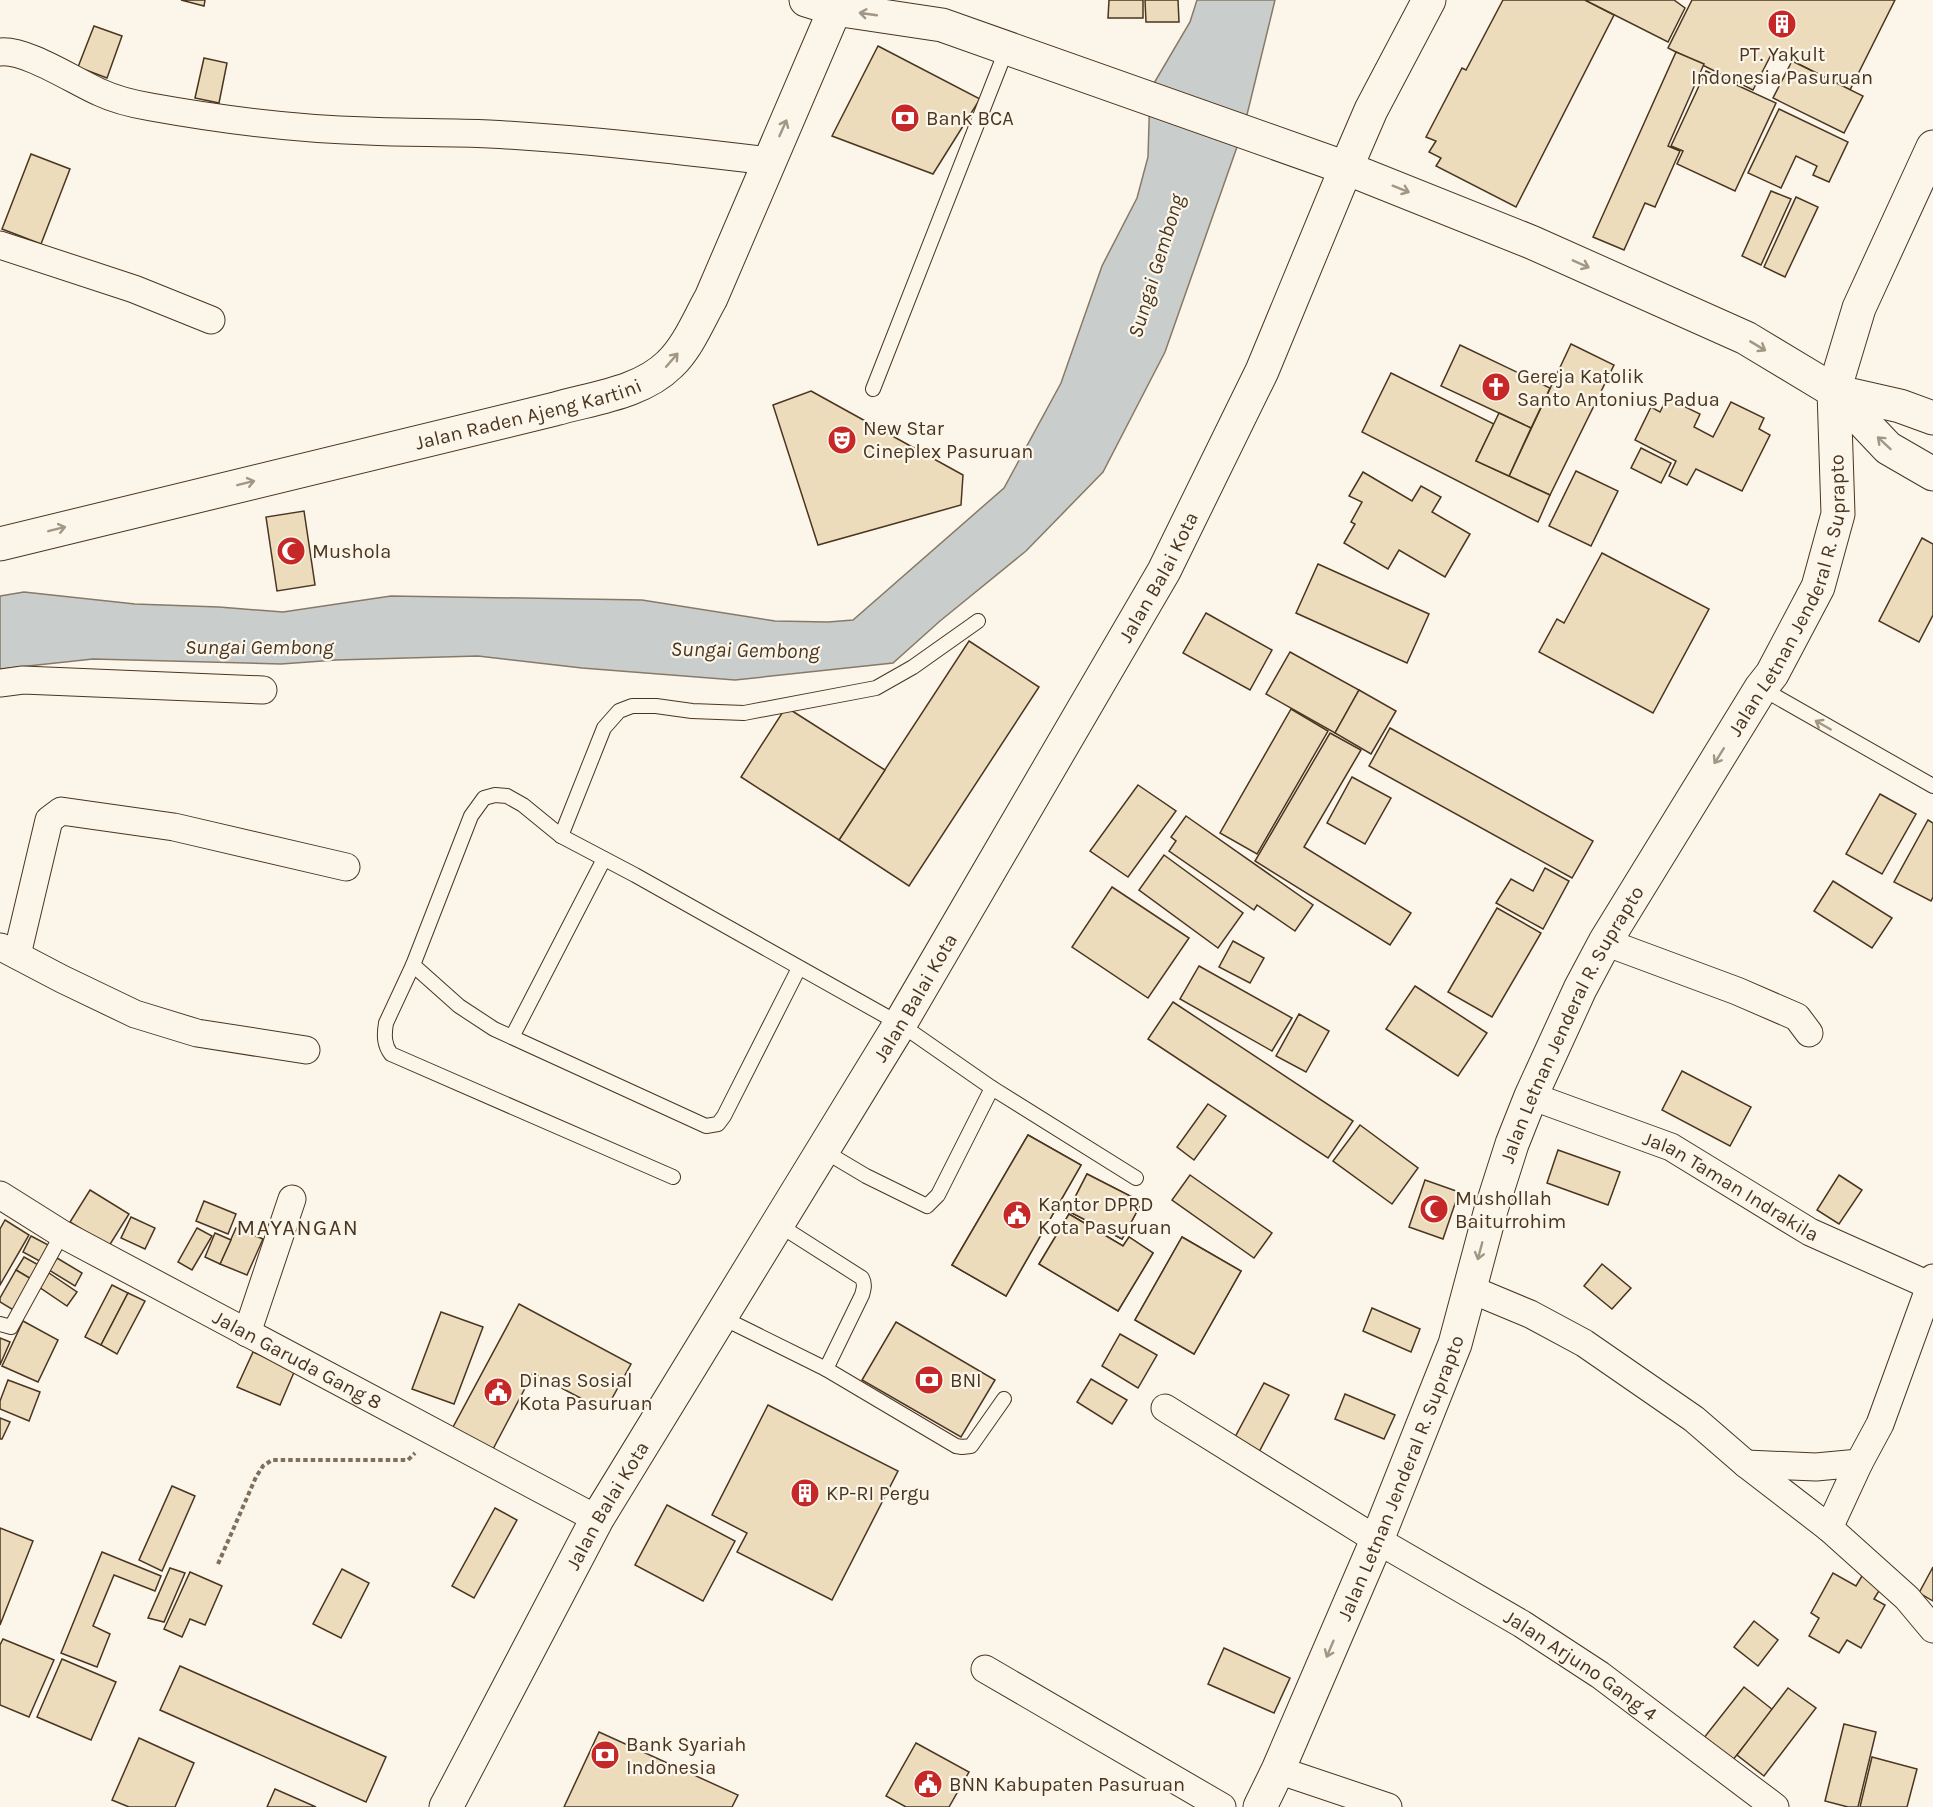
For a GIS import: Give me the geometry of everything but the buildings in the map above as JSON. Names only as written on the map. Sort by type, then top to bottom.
[{"type":"main road","points":[[903,0],[942,25]]},
{"type":"main road","name":"Jalan Balai Kota","points":[[446,1807],[597,1519],[900,1024],[1164,571],[1262,371],[1371,110],[1429,0]]},
{"type":"main road","points":[[827,3],[942,25],[1346,168],[1531,242],[1746,338],[1834,392],[1888,448],[1933,474]]},
{"type":"main road","name":"Jalan Raden Ajeng Kartini","points":[[0,544],[555,409],[644,383],[670,364],[690,337],[711,297],[769,161],[827,3]]},
{"type":"main road","name":"Jalan Letnan Jenderal R. Suprapto","points":[[1260,1807],[1377,1540],[1455,1344],[1503,1174],[1531,1096],[1580,989],[1605,942],[1761,688],[1772,674],[1818,586],[1839,514],[1834,392],[1859,308],[1933,147]]},
{"type":"main road","points":[[1834,392],[1900,406],[1933,418]]},
{"type":"street","points":[[0,52],[8,51],[23,55],[123,102],[203,116],[277,126],[489,134],[601,142],[769,161]]},
{"type":"street","points":[[0,245],[134,289],[211,320]]},
{"type":"street","points":[[0,683],[23,680],[263,690]]},
{"type":"street","points":[[306,1050],[197,1033],[135,1014],[8,951],[49,820],[61,811],[174,827],[346,867]]},
{"type":"street","points":[[1605,942],[1737,991],[1797,1017],[1809,1033]]},
{"type":"street","name":"Jalan Taman Indrakila","points":[[1531,1096],[1671,1147],[1810,1232],[1932,1284],[1880,1424],[1829,1528]]},
{"type":"street","name":"Jalan Garuda Gang 8","points":[[0,1195],[62,1234],[597,1519]]},
{"type":"street","points":[[247,1333],[292,1199]]},
{"type":"street","points":[[1470,1289],[1530,1314],[1584,1343],[1694,1419],[1746,1464],[1829,1528],[1907,1598],[1933,1629]]},
{"type":"street","name":"Jalan Arjuno Gang 4","points":[[1166,1408],[1377,1540],[1522,1624],[1600,1675],[1775,1807]]},
{"type":"street","points":[[1746,1464],[1816,1467],[1859,1463]]},
{"type":"street","points":[[984,1669],[1222,1807]]},
{"type":"street","points":[[1278,1770],[1388,1807]]},
{"type":"lane","points":[[873,389],[1007,48]]},
{"type":"lane","points":[[561,837],[604,728],[619,711],[632,706],[656,706],[692,711],[744,713],[876,688],[913,667],[978,621]]},
{"type":"lane","points":[[1761,688],[1933,786]]},
{"type":"lane","points":[[673,1177],[391,1054],[386,1048],[386,1023],[413,964],[471,816],[484,798],[495,795],[507,796],[523,805],[561,837],[900,1024],[992,1088],[1136,1178]]},
{"type":"lane","points":[[512,1037],[604,859]]},
{"type":"lane","points":[[413,964],[459,1006],[494,1029],[706,1126],[718,1124],[723,1116],[798,968]]},
{"type":"lane","points":[[824,1151],[875,1181],[927,1206],[938,1195],[992,1088]]},
{"type":"lane","points":[[779,1225],[862,1278],[864,1282],[862,1295],[826,1369]]},
{"type":"lane","points":[[0,1323],[11,1327],[62,1234]]},
{"type":"lane","points":[[722,1317],[826,1369],[956,1446],[971,1446],[1004,1399]]},
{"type":"path","points":[[218,1564],[256,1477],[263,1466],[272,1460],[408,1460],[430,1430]]},
{"type":"water","name":"Sungai Gembong","points":[[1197,0],[1275,0],[1244,127],[1165,352],[1103,472],[1026,551],[940,621],[893,663],[735,680],[582,668],[478,656],[281,664],[93,659],[0,669],[0,596],[24,592],[135,604],[283,612],[391,596],[642,600],[775,621],[853,620],[1004,488],[1061,383],[1102,266],[1137,198],[1148,157],[1150,90],[1190,22]]},
{"type":"place","name":"PT. Yakult Indonesia Pasuruan","points":[[1782,24]]},
{"type":"place","name":"Bank BCA","points":[[905,118]]},
{"type":"place","name":"Gereja Katolik Santo Antonius Padua","points":[[1496,387]]},
{"type":"place","name":"New Star Cineplex Pasuruan","points":[[842,440]]},
{"type":"place","name":"Mushola","points":[[291,551]]},
{"type":"place","name":"Mushollah Baiturrohim","points":[[1434,1209]]},
{"type":"place","name":"Kantor DPRD Kota Pasuruan","points":[[1017,1215]]},
{"type":"place","name":"BNI","points":[[929,1380]]},
{"type":"place","name":"Dinas Sosial Kota Pasuruan","points":[[498,1392]]},
{"type":"place","name":"KP-RI Pergu","points":[[805,1493]]},
{"type":"place","name":"Bank Syariah Indonesia","points":[[605,1755]]},
{"type":"place","name":"BNN Kabupaten Pasuruan","points":[[928,1784]]},
{"type":"district","name":"MAYANGAN","points":[[298,1228]]}]
